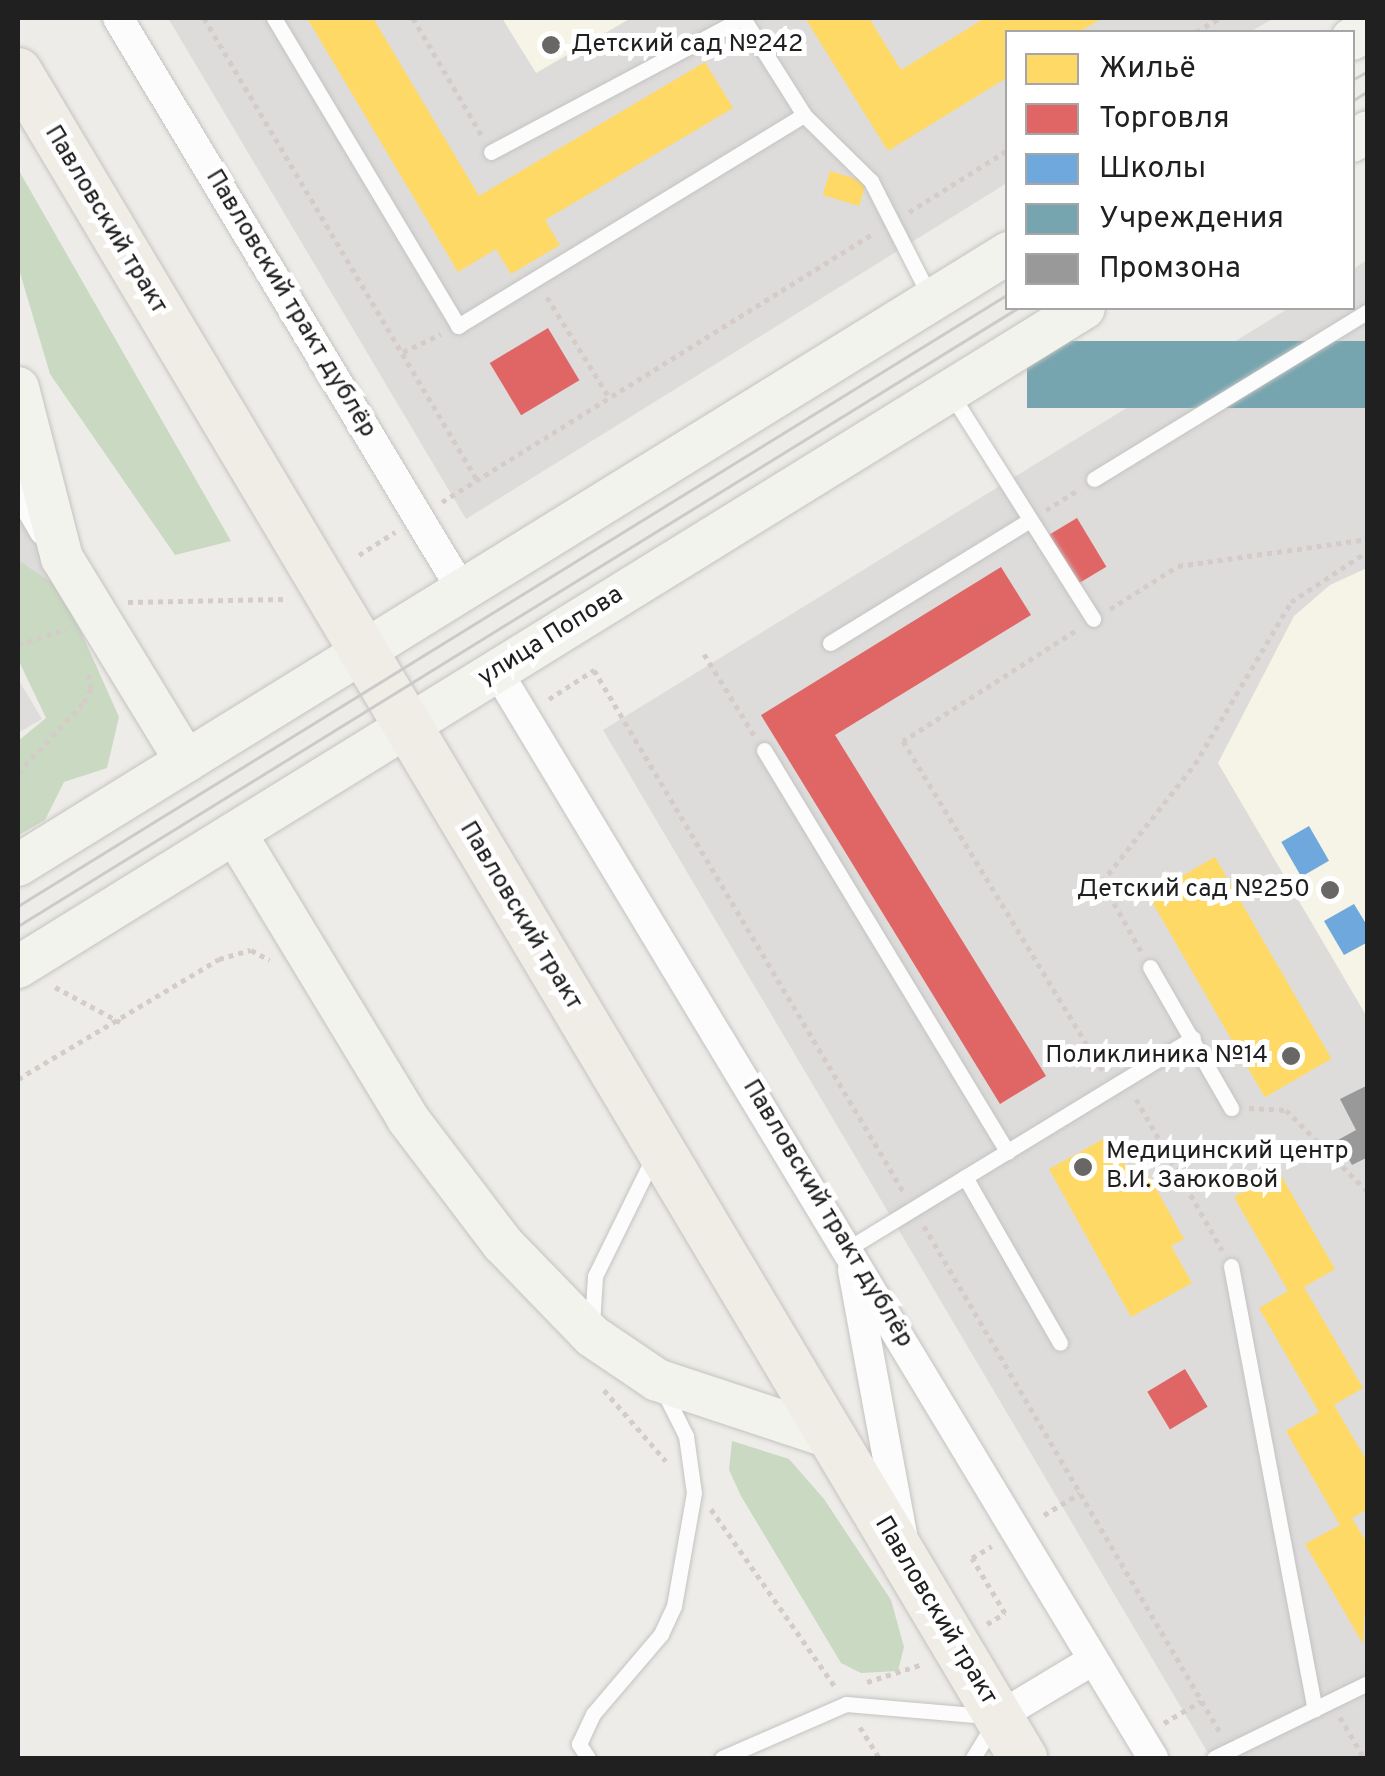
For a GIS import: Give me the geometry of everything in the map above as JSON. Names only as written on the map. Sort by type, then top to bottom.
[{"type":"main road","name":"Павловский тракт","points":[[18,72],[1023,1758]]},
{"type":"main road","points":[[18,866],[1005,256]]},
{"type":"main road","name":"улица Попова","points":[[32,975],[235,833],[1081,310]]},
{"type":"main road","points":[[18,388],[62,558],[186,761]]},
{"type":"main road","points":[[235,833],[408,1119],[502,1243],[592,1336],[658,1380],[832,1438]]},
{"type":"street","name":"Павловский тракт дублёр","points":[[118,18],[462,590]]},
{"type":"street","points":[[18,485],[62,558]]},
{"type":"street","name":"Павловский тракт дублёр","points":[[497,671],[1153,1758]]},
{"type":"street","points":[[848,1248],[908,1566]]},
{"type":"street","points":[[998,1717],[1094,1660]]},
{"type":"lane","points":[[274,18],[458,326],[804,115]]},
{"type":"lane","points":[[491,152],[743,18],[804,115],[872,181],[890,224],[932,300]]},
{"type":"lane","points":[[1094,480],[1368,311]]},
{"type":"lane","points":[[949,391],[1093,619]]},
{"type":"lane","points":[[830,643],[1030,520]]},
{"type":"lane","points":[[764,750],[1007,1152]]},
{"type":"lane","points":[[1150,967],[1231,1108]]},
{"type":"lane","points":[[848,1248],[1192,1038]]},
{"type":"lane","points":[[592,1336],[594,1276],[658,1148]]},
{"type":"lane","points":[[965,1178],[1060,1343]]},
{"type":"lane","points":[[1231,1266],[1315,1709]]},
{"type":"lane","points":[[588,1758],[579,1744],[593,1714],[661,1634],[674,1606],[694,1494],[686,1436],[658,1380]]},
{"type":"lane","points":[[1214,1758],[1368,1683]]},
{"type":"lane","points":[[722,1758],[846,1704],[998,1717],[973,1758]]},
{"type":"path","points":[[204,18],[477,480]]},
{"type":"path","points":[[413,18],[491,152]]},
{"type":"path","points":[[359,554],[1005,152]]},
{"type":"path","points":[[536,279],[609,397]]},
{"type":"path","points":[[403,352],[458,326]]},
{"type":"path","points":[[1030,520],[1094,480]]},
{"type":"path","points":[[1231,1266],[903,741],[1178,566],[1368,539]]},
{"type":"path","points":[[1150,967],[1102,882],[1195,764],[1291,602],[1368,551]]},
{"type":"path","points":[[120,602],[287,599]]},
{"type":"path","points":[[18,646],[69,628],[76,643]]},
{"type":"path","points":[[704,654],[764,750]]},
{"type":"path","points":[[18,773],[84,702],[91,689],[82,658]]},
{"type":"path","points":[[524,714],[594,670],[1230,1750]]},
{"type":"path","points":[[18,1079],[120,1022],[220,959]]},
{"type":"path","points":[[32,975],[120,1022]]},
{"type":"path","points":[[1231,1108],[1286,1110],[1368,1192]]},
{"type":"path","points":[[1044,1515],[1081,1492]]},
{"type":"path","points":[[694,1494],[723,1520],[879,1758]]},
{"type":"path","points":[[994,1545],[972,1558],[1005,1613]]},
{"type":"path","points":[[1332,1701],[1364,1758]]},
{"type":"shaded area","points":[[168,18],[1274,18],[1253,30],[1005,30],[1005,184],[466,519]]},
{"type":"shaded area","name":"Детский сад №242","points":[[502,18],[631,18],[536,73]]},
{"type":"shaded area","points":[[1367,260],[1367,1758],[1211,1758],[603,730],[1286,310],[1355,310],[1355,268]]},
{"type":"shaded area","points":[[18,514],[69,597],[18,629]]},
{"type":"shaded area","name":"Детский сад №250","points":[[1367,568],[1367,1017],[1218,763],[1294,616],[1330,585]]},
{"type":"shaded area","points":[[18,679],[42,719],[18,733]]},
{"type":"green space","points":[[18,169],[231,541],[175,555],[50,374],[18,266]]},
{"type":"green space","points":[[18,560],[55,585],[70,607],[119,717],[107,768],[64,782],[45,820],[19,835],[18,741],[46,718],[18,659]]},
{"type":"green space","points":[[732,1441],[789,1459],[824,1499],[891,1600],[904,1647],[898,1671],[861,1673],[841,1663],[741,1496],[729,1470]]},
{"type":"building: Жильё","points":[[307,18],[373,18],[479,196],[705,62],[733,108],[545,220],[560,245],[511,274],[496,249],[458,272]]},
{"type":"building: Жильё","points":[[805,18],[869,18],[901,70],[985,18],[1103,18],[1082,30],[1005,30],[1005,79],[888,151]]},
{"type":"building: Жильё","points":[[830,171],[866,182],[859,206],[823,195]]},
{"type":"building: Жильё","points":[[1215,857],[1332,1059],[1265,1097],[1148,896]]},
{"type":"building: Жильё","points":[[1109,1136],[1127,1169],[1141,1161],[1184,1239],[1171,1246],[1192,1283],[1131,1317],[1049,1169]]},
{"type":"building: Жильё","points":[[1279,1172],[1335,1269],[1304,1287],[1363,1388],[1334,1405],[1368,1463],[1368,1509],[1352,1518],[1368,1545],[1363,1644],[1305,1544],[1340,1525],[1286,1431],[1319,1412],[1259,1308],[1288,1291],[1234,1197]]},
{"type":"building: Торговля","points":[[548,328],[579,380],[521,415],[490,363]]},
{"type":"building: Торговля","points":[[1077,518],[1106,567],[1077,584],[1048,536]]},
{"type":"building: Торговля","points":[[1001,567],[1031,615],[835,735],[1046,1076],[1000,1104],[761,715]]},
{"type":"building: Торговля","points":[[1185,1369],[1208,1407],[1170,1429],[1147,1392]]},
{"type":"building: Школы","points":[[1309,826],[1329,861],[1301,877],[1281,842]]},
{"type":"building: Школы","points":[[1354,904],[1368,927],[1368,942],[1344,955],[1324,921]]},
{"type":"building: Учреждения","points":[[1027,341],[1368,341],[1368,408],[1027,408]]},
{"type":"building: Промзона","points":[[1368,1085],[1368,1157],[1352,1165],[1338,1140],[1356,1130],[1340,1099]]},
{"type":"tram line","points":[[1355,78],[1368,71]]},
{"type":"tram line","points":[[1355,99],[1368,91]]},
{"type":"tram line","points":[[18,906],[1005,296]]},
{"type":"tram line","points":[[18,926],[1015,310]]},
{"type":"place","name":"Детский сад №242","points":[[551,45]]},
{"type":"place","name":"Детский сад №250","points":[[1330,890]]},
{"type":"place","name":"Поликлиника №14","points":[[1291,1056]]},
{"type":"place","name":"Медицинский центр В.И. Заюковой","points":[[1083,1167]]}]
